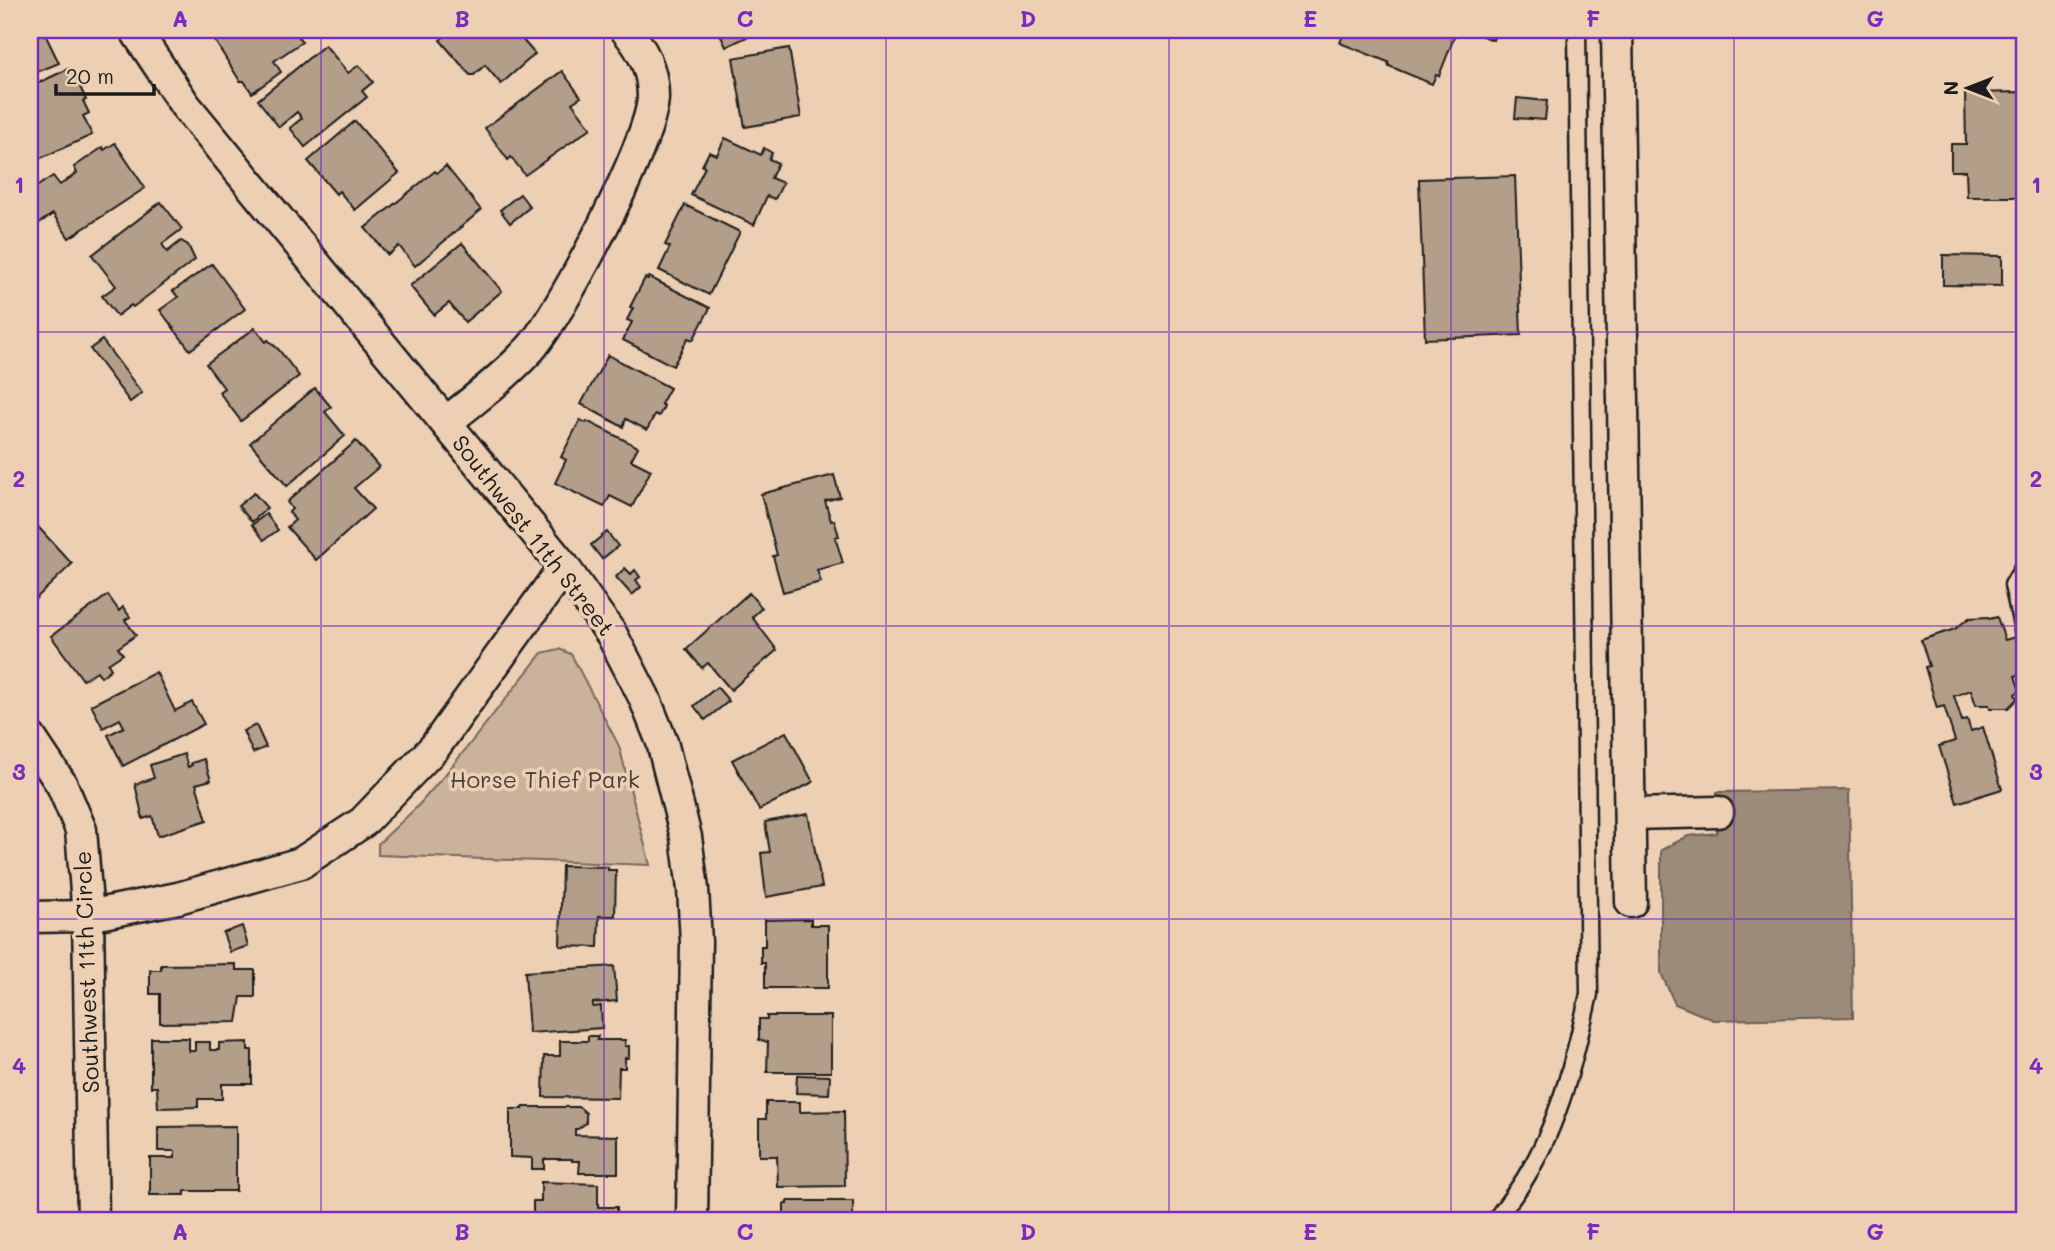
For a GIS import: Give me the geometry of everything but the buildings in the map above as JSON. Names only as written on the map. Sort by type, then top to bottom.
[{"type":"street","name":"Southwest 11th Street","points":[[135,30],[185,105],[564,567],[612,635],[644,697],[662,742],[686,837],[693,889],[696,943],[692,1221]]},
{"type":"street","points":[[446,422],[505,375],[532,347],[553,317],[612,207],[649,121],[653,99],[648,64],[640,46],[626,30]]},
{"type":"street","points":[[1617,30],[1631,902]]},
{"type":"street","points":[[30,917],[88,916],[178,898],[301,863],[363,822],[434,748],[564,567]]},
{"type":"street","name":"Southwest 11th Circle","points":[[30,737],[62,785],[81,830],[88,916],[93,1221]]},
{"type":"street","points":[[1629,814],[1718,812]]},
{"type":"lane","points":[[1495,1221],[1526,1176],[1558,1110],[1576,1054],[1589,994],[1577,30]]},
{"type":"lane","points":[[2025,565],[2013,585],[2025,639]]},
{"type":"green space","name":"Horse Thief Park","points":[[559,649],[571,654],[619,746],[650,865],[378,855],[378,844],[417,807],[449,770],[542,653]]},
{"type":"shaded area","points":[[1849,790],[1853,1017],[1714,1020],[1675,1004],[1661,973],[1661,850],[1688,836],[1717,833],[1717,792]]}]
